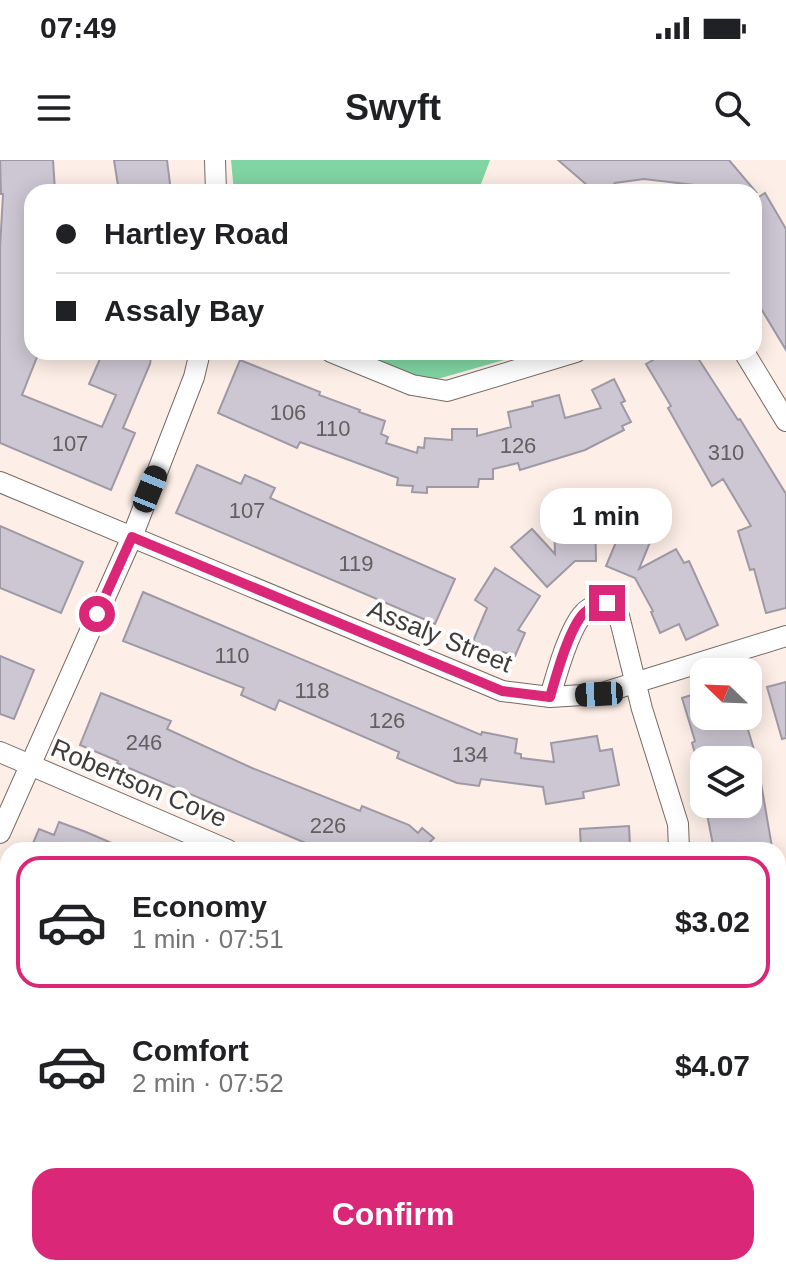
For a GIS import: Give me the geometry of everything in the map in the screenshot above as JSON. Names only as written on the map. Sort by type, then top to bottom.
[{"type":"street","points":[[215,160],[216,184]]},
{"type":"street","points":[[0,833],[132,537],[198,360]]},
{"type":"street","points":[[351,360],[412,385],[447,391],[550,360]]},
{"type":"street","points":[[749,360],[786,421]]},
{"type":"street","name":"Assaly Street","points":[[0,482],[502,691],[550,697],[599,694],[786,636]]},
{"type":"street","points":[[550,697],[559,665],[581,615],[592,606],[607,603],[619,616],[635,682],[678,824],[679,842]]},
{"type":"street","name":"Robertson Cove","points":[[0,752],[209,842]]},
{"type":"green space","points":[[231,160],[490,160],[481,184],[233,184]]},
{"type":"green space","points":[[372,360],[504,360],[427,382]]},
{"type":"building","points":[[0,160],[53,160],[55,184],[24,184],[24,360],[36,360],[22,395],[102,427],[116,395],[89,384],[100,360],[151,360],[123,428],[135,433],[111,490],[0,443]]},
{"type":"building","points":[[114,160],[167,160],[170,184],[118,184]]},
{"type":"building","points":[[558,160],[729,160],[749,184],[686,184],[644,179],[614,184],[586,184]]},
{"type":"building","points":[[765,193],[786,229],[786,350],[762,310],[762,195]]},
{"type":"building","points":[[240,360],[385,421],[381,434],[388,437],[386,443],[417,453],[418,447],[424,448],[425,438],[452,440],[452,429],[477,429],[477,436],[511,427],[508,412],[559,395],[565,418],[601,408],[592,390],[614,379],[631,422],[622,426],[624,430],[585,450],[520,470],[518,463],[493,469],[493,479],[479,479],[478,487],[427,487],[427,493],[412,492],[413,486],[397,485],[398,478],[300,442],[297,448],[218,413]]},
{"type":"building","points":[[653,360],[699,360],[786,494],[786,608],[766,613],[754,569],[750,570],[738,531],[751,526],[723,479],[712,486],[646,364]]},
{"type":"building","points":[[197,465],[241,484],[245,475],[275,488],[270,498],[455,579],[435,624],[176,513]]},
{"type":"building","points":[[595,510],[596,561],[575,561],[547,587],[511,547],[532,529],[555,554],[554,512]]},
{"type":"building","points":[[624,523],[653,535],[639,569],[676,549],[684,563],[689,561],[718,625],[686,640],[679,624],[660,633],[653,611],[635,578],[606,566]]},
{"type":"building","points":[[0,526],[83,562],[61,613],[0,588]]},
{"type":"building","points":[[495,568],[540,596],[518,630],[525,633],[515,656],[503,652],[497,666],[468,653],[487,608],[475,600]]},
{"type":"building","points":[[143,592],[481,735],[482,732],[517,739],[515,753],[521,754],[521,758],[554,762],[551,743],[597,736],[600,751],[612,749],[619,785],[583,792],[584,798],[546,804],[543,787],[481,779],[479,786],[457,783],[397,758],[399,752],[279,700],[275,710],[241,695],[244,688],[123,641]]},
{"type":"building","points":[[0,656],[34,670],[14,719],[0,714]]},
{"type":"building","points":[[786,682],[786,738],[782,739],[767,687]]},
{"type":"building","points":[[101,693],[171,721],[167,729],[252,768],[360,811],[362,806],[409,825],[418,833],[422,828],[434,838],[430,842],[303,842],[80,745]]},
{"type":"building","points":[[690,695],[690,724],[682,698]]},
{"type":"building","points":[[692,730],[748,730],[753,746],[693,746],[695,741]]},
{"type":"building","points":[[762,789],[771,842],[712,842],[708,818],[762,818]]},
{"type":"building","points":[[59,822],[109,842],[33,842],[39,829],[54,835]]},
{"type":"building","points":[[629,826],[630,842],[581,842],[580,829]]},
{"type":"route","points":[[97,614],[132,537],[502,691],[550,697],[559,665],[581,615],[592,606],[607,603]]}]
